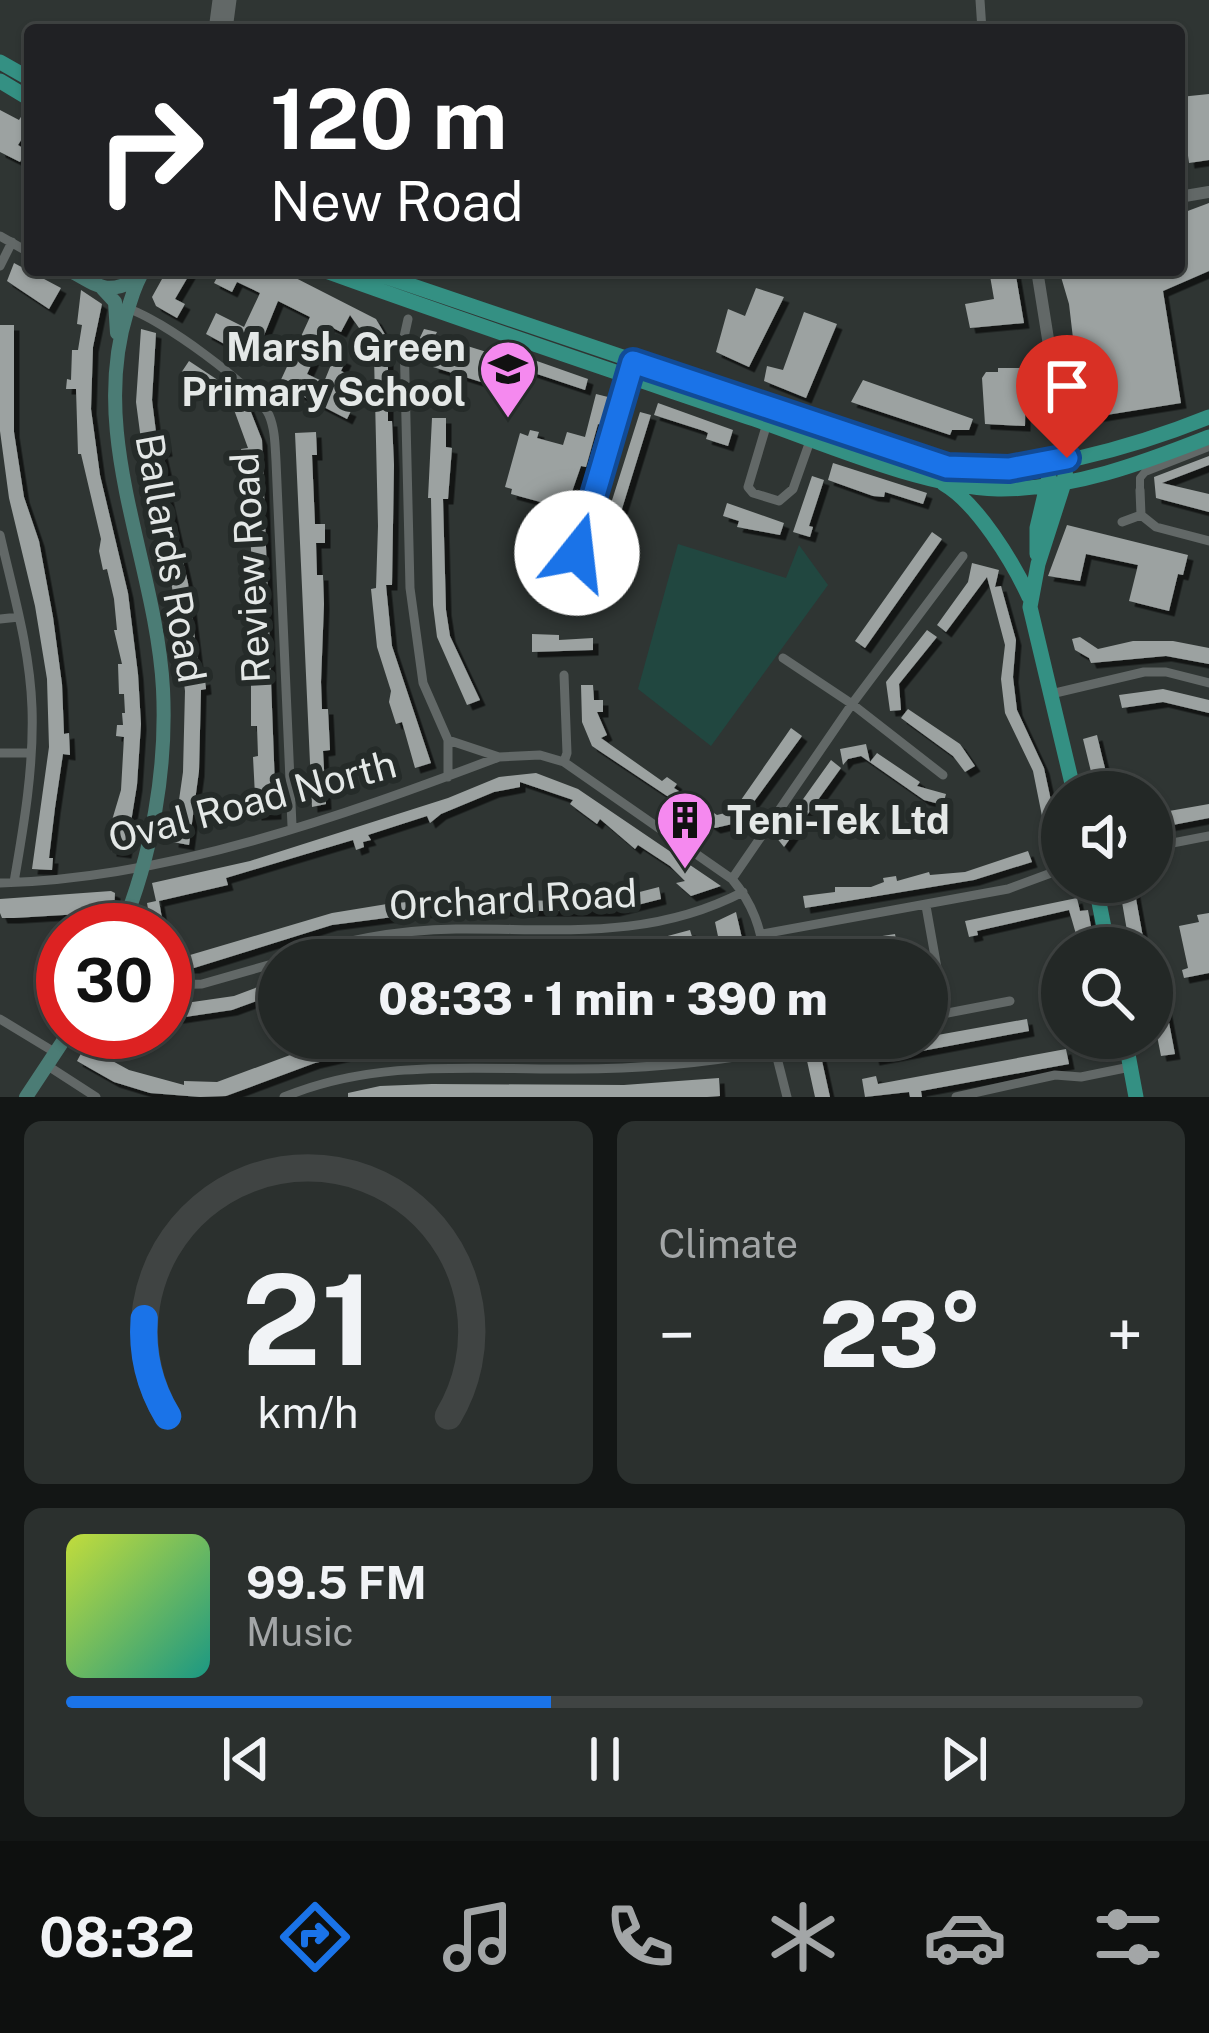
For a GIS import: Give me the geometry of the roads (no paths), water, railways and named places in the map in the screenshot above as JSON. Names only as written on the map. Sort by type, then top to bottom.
[{"type":"main road","points":[[80,276],[103,289],[118,290],[139,276]]},
{"type":"main road","name":"Ballards Road","points":[[118,337],[140,276]]},
{"type":"main road","points":[[342,276],[813,431],[937,480],[996,489],[1055,484],[1152,458],[1209,436]]},
{"type":"main road","points":[[382,276],[631,369]]},
{"type":"main road","name":"Ballards Road","points":[[103,289],[115,302],[117,443],[146,573],[163,689],[159,777],[130,903]]},
{"type":"main road","points":[[813,431],[961,469],[1009,469],[1156,438],[1209,417]]},
{"type":"main road","points":[[1067,458],[1055,484],[1030,600],[1069,771]]},
{"type":"main road","points":[[937,480],[967,502],[1014,568],[1030,600]]},
{"type":"main road","points":[[1129,1059],[1136,1097]]},
{"type":"main road","points":[[26,1097],[52,1060]]},
{"type":"street","points":[[0,236],[24,249]]},
{"type":"street","points":[[12,242],[24,242]]},
{"type":"street","points":[[0,266],[12,242]]},
{"type":"street","points":[[1038,276],[1067,458]]},
{"type":"street","name":"Review Road","points":[[128,309],[200,350],[256,396],[270,418],[276,461],[292,826]]},
{"type":"street","points":[[408,319],[404,337],[410,587],[423,682],[448,740],[448,777]]},
{"type":"street","points":[[577,553],[631,369]]},
{"type":"street","points":[[769,416],[748,487],[753,494],[785,499],[813,431]]},
{"type":"street","points":[[1209,447],[1140,478],[1142,515],[1156,527],[1209,541]]},
{"type":"street","points":[[1122,522],[1142,515]]},
{"type":"street","points":[[0,535],[30,685],[31,753],[14,883]]},
{"type":"street","points":[[731,879],[852,704],[963,556]]},
{"type":"street","points":[[0,619],[19,617]]},
{"type":"street","points":[[783,658],[943,775]]},
{"type":"street","points":[[1051,694],[1156,671],[1209,683]]},
{"type":"street","points":[[564,675],[564,762]]},
{"type":"street","points":[[448,740],[499,758],[539,755],[564,762],[731,879],[743,892],[763,939]]},
{"type":"street","points":[[0,753],[31,753]]},
{"type":"street","name":"Oval Road North","points":[[0,883],[141,869],[292,826],[499,758]]},
{"type":"street","points":[[1173,843],[1209,836]]},
{"type":"street","points":[[762,934],[926,906],[1008,889],[1041,877]]},
{"type":"street","name":"Orchard Road","points":[[359,939],[406,932],[603,932],[640,927],[743,892]]},
{"type":"street","points":[[926,906],[932,939]]},
{"type":"street","name":"Orchard Road","points":[[192,984],[258,968]]},
{"type":"street","points":[[948,1012],[1010,1001]]},
{"type":"street","points":[[0,1019],[96,1097]]},
{"type":"street","points":[[284,1097],[333,1079],[378,1070],[628,1068],[721,1059]]},
{"type":"street","points":[[777,1059],[787,1097]]},
{"type":"street","points":[[956,1097],[1055,1075],[1082,1077],[1130,1067]]},
{"type":"place","name":"Marsh Green Primary School","points":[[508,420]]},
{"type":"place","name":"Teni-Tek Ltd","points":[[685,871]]}]
